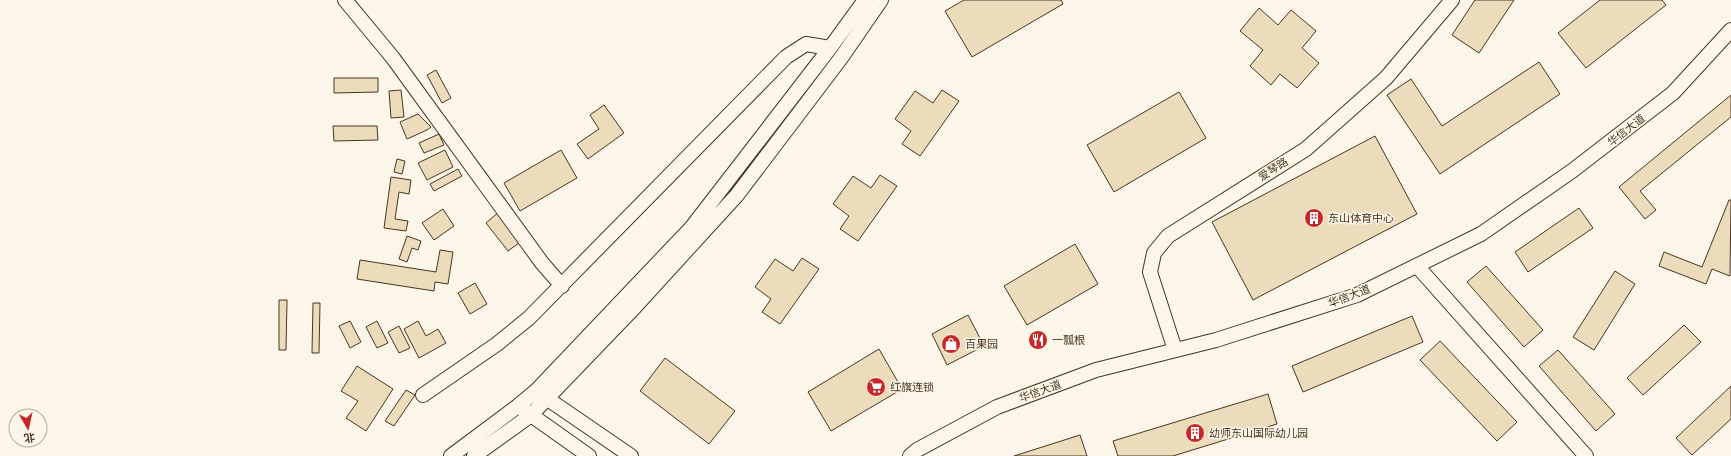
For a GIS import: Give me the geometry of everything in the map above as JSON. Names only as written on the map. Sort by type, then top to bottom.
[{"type":"street","points":[[345,0],[393,58],[542,263],[562,286]]},
{"type":"street","points":[[474,456],[531,415],[541,395],[692,227],[830,48],[865,0]]},
{"type":"street","points":[[451,456],[518,406],[541,395],[632,310],[737,195],[841,58],[881,0]]},
{"type":"street","name":"爱琴路","points":[[1175,350],[1150,272],[1154,253],[1168,236],[1306,149],[1386,78],[1452,0]]},
{"type":"street","name":"华信大道","points":[[910,456],[917,450],[998,407],[1096,370],[1216,340],[1357,295],[1481,234],[1572,171],[1673,93],[1731,30]]},
{"type":"street","points":[[423,395],[497,344],[529,318],[786,57],[806,44],[830,48]]},
{"type":"street","points":[[1417,266],[1586,456]]},
{"type":"street","points":[[541,395],[631,456]]},
{"type":"street","points":[[518,406],[589,456]]},
{"type":"building","points":[[964,0],[1061,0],[1063,4],[972,57],[945,11]]},
{"type":"building","points":[[1475,0],[1514,0],[1479,53],[1452,35]]},
{"type":"building","points":[[1600,0],[1662,0],[1666,5],[1586,68],[1558,33]]},
{"type":"building","points":[[1259,8],[1278,25],[1291,10],[1316,31],[1302,48],[1319,63],[1297,88],[1280,74],[1271,85],[1250,66],[1263,50],[1240,31]]},
{"type":"building","points":[[1539,62],[1560,94],[1440,174],[1387,95],[1411,79],[1442,126]]},
{"type":"building","points":[[436,70],[451,98],[442,103],[427,75]]},
{"type":"building","points":[[334,78],[378,78],[378,92],[334,93]]},
{"type":"building","points":[[401,90],[404,117],[391,118],[389,91]]},
{"type":"building","points":[[942,90],[959,101],[920,156],[902,144],[911,131],[895,119],[915,91],[933,103]]},
{"type":"building","points":[[1179,92],[1206,138],[1114,192],[1087,145]]},
{"type":"building","points":[[1731,95],[1731,117],[1640,191],[1656,210],[1645,219],[1619,187]]},
{"type":"building","points":[[604,105],[624,133],[588,159],[577,144],[599,129],[590,115]]},
{"type":"building","points":[[418,114],[431,127],[407,139],[400,122]]},
{"type":"building","points":[[333,126],[377,126],[378,140],[334,141]]},
{"type":"building","points":[[439,134],[444,145],[424,153],[419,143]]},
{"type":"building","name":"东山体育中心","points":[[1375,136],[1417,214],[1253,300],[1212,222]]},
{"type":"building","points":[[445,150],[453,167],[427,180],[418,163]]},
{"type":"building","points":[[561,150],[577,178],[520,211],[504,183]]},
{"type":"building","points":[[397,159],[405,161],[402,174],[394,172]]},
{"type":"building","points":[[458,169],[462,176],[434,191],[430,184]]},
{"type":"building","points":[[880,175],[897,186],[858,241],[840,229],[849,216],[833,204],[853,176],[871,188]]},
{"type":"building","points":[[391,177],[411,180],[409,194],[399,192],[395,219],[408,221],[406,231],[384,228]]},
{"type":"building","points":[[1729,200],[1731,200],[1730,276],[1712,269],[1706,284],[1659,266],[1664,252],[1702,267]]},
{"type":"building","points":[[1579,208],[1593,228],[1528,272],[1515,252]]},
{"type":"building","points":[[443,209],[454,226],[434,240],[422,223]]},
{"type":"building","points":[[500,211],[523,240],[508,251],[486,223]]},
{"type":"building","points":[[407,236],[421,241],[418,250],[412,248],[407,262],[399,259]]},
{"type":"building","points":[[1075,244],[1098,284],[1027,325],[1004,286]]},
{"type":"building","points":[[440,250],[453,252],[448,284],[435,282],[434,291],[357,279],[360,260],[436,272]]},
{"type":"building","points":[[802,258],[819,269],[780,324],[762,312],[771,299],[755,287],[775,259],[793,271]]},
{"type":"building","points":[[1486,266],[1543,330],[1524,347],[1467,282]]},
{"type":"building","points":[[1615,271],[1635,284],[1594,350],[1573,337]]},
{"type":"building","points":[[475,283],[487,304],[470,314],[458,293]]},
{"type":"building","points":[[279,300],[287,300],[286,350],[279,350]]},
{"type":"building","points":[[313,303],[320,303],[319,353],[312,353]]},
{"type":"building","points":[[968,315],[984,346],[947,365],[932,334]]},
{"type":"building","points":[[1412,316],[1423,342],[1303,392],[1292,366]]},
{"type":"building","points":[[350,321],[361,342],[350,348],[339,326]]},
{"type":"building","points":[[377,321],[388,343],[377,348],[366,327]]},
{"type":"building","points":[[418,321],[426,336],[438,329],[446,343],[419,358],[404,329]]},
{"type":"building","points":[[1684,325],[1701,342],[1643,395],[1627,378]]},
{"type":"building","points":[[399,326],[410,348],[399,353],[388,332]]},
{"type":"building","points":[[1440,341],[1517,422],[1497,441],[1420,360]]},
{"type":"building","points":[[879,349],[902,389],[831,431],[808,392]]},
{"type":"building","points":[[1558,350],[1615,414],[1596,431],[1539,366]]},
{"type":"building","points":[[665,358],[735,411],[709,444],[640,391]]},
{"type":"building","points":[[357,366],[393,389],[366,431],[346,418],[358,401],[341,391]]},
{"type":"building","points":[[1731,386],[1731,419],[1692,455],[1676,438]]},
{"type":"building","points":[[406,390],[415,395],[394,426],[385,421]]},
{"type":"building","name":"幼师东山国际幼儿园","points":[[1268,394],[1277,424],[1173,456],[1118,456],[1113,441]]},
{"type":"building","points":[[1080,435],[1087,456],[1014,456]]},
{"type":"place","name":"东山体育中心","points":[[1314,218]]},
{"type":"place","name":"一瓢根","points":[[1038,340]]},
{"type":"place","name":"百果园","points":[[951,344]]},
{"type":"place","name":"红旗连锁","points":[[876,387]]},
{"type":"place","name":"幼师东山国际幼儿园","points":[[1195,433]]}]
